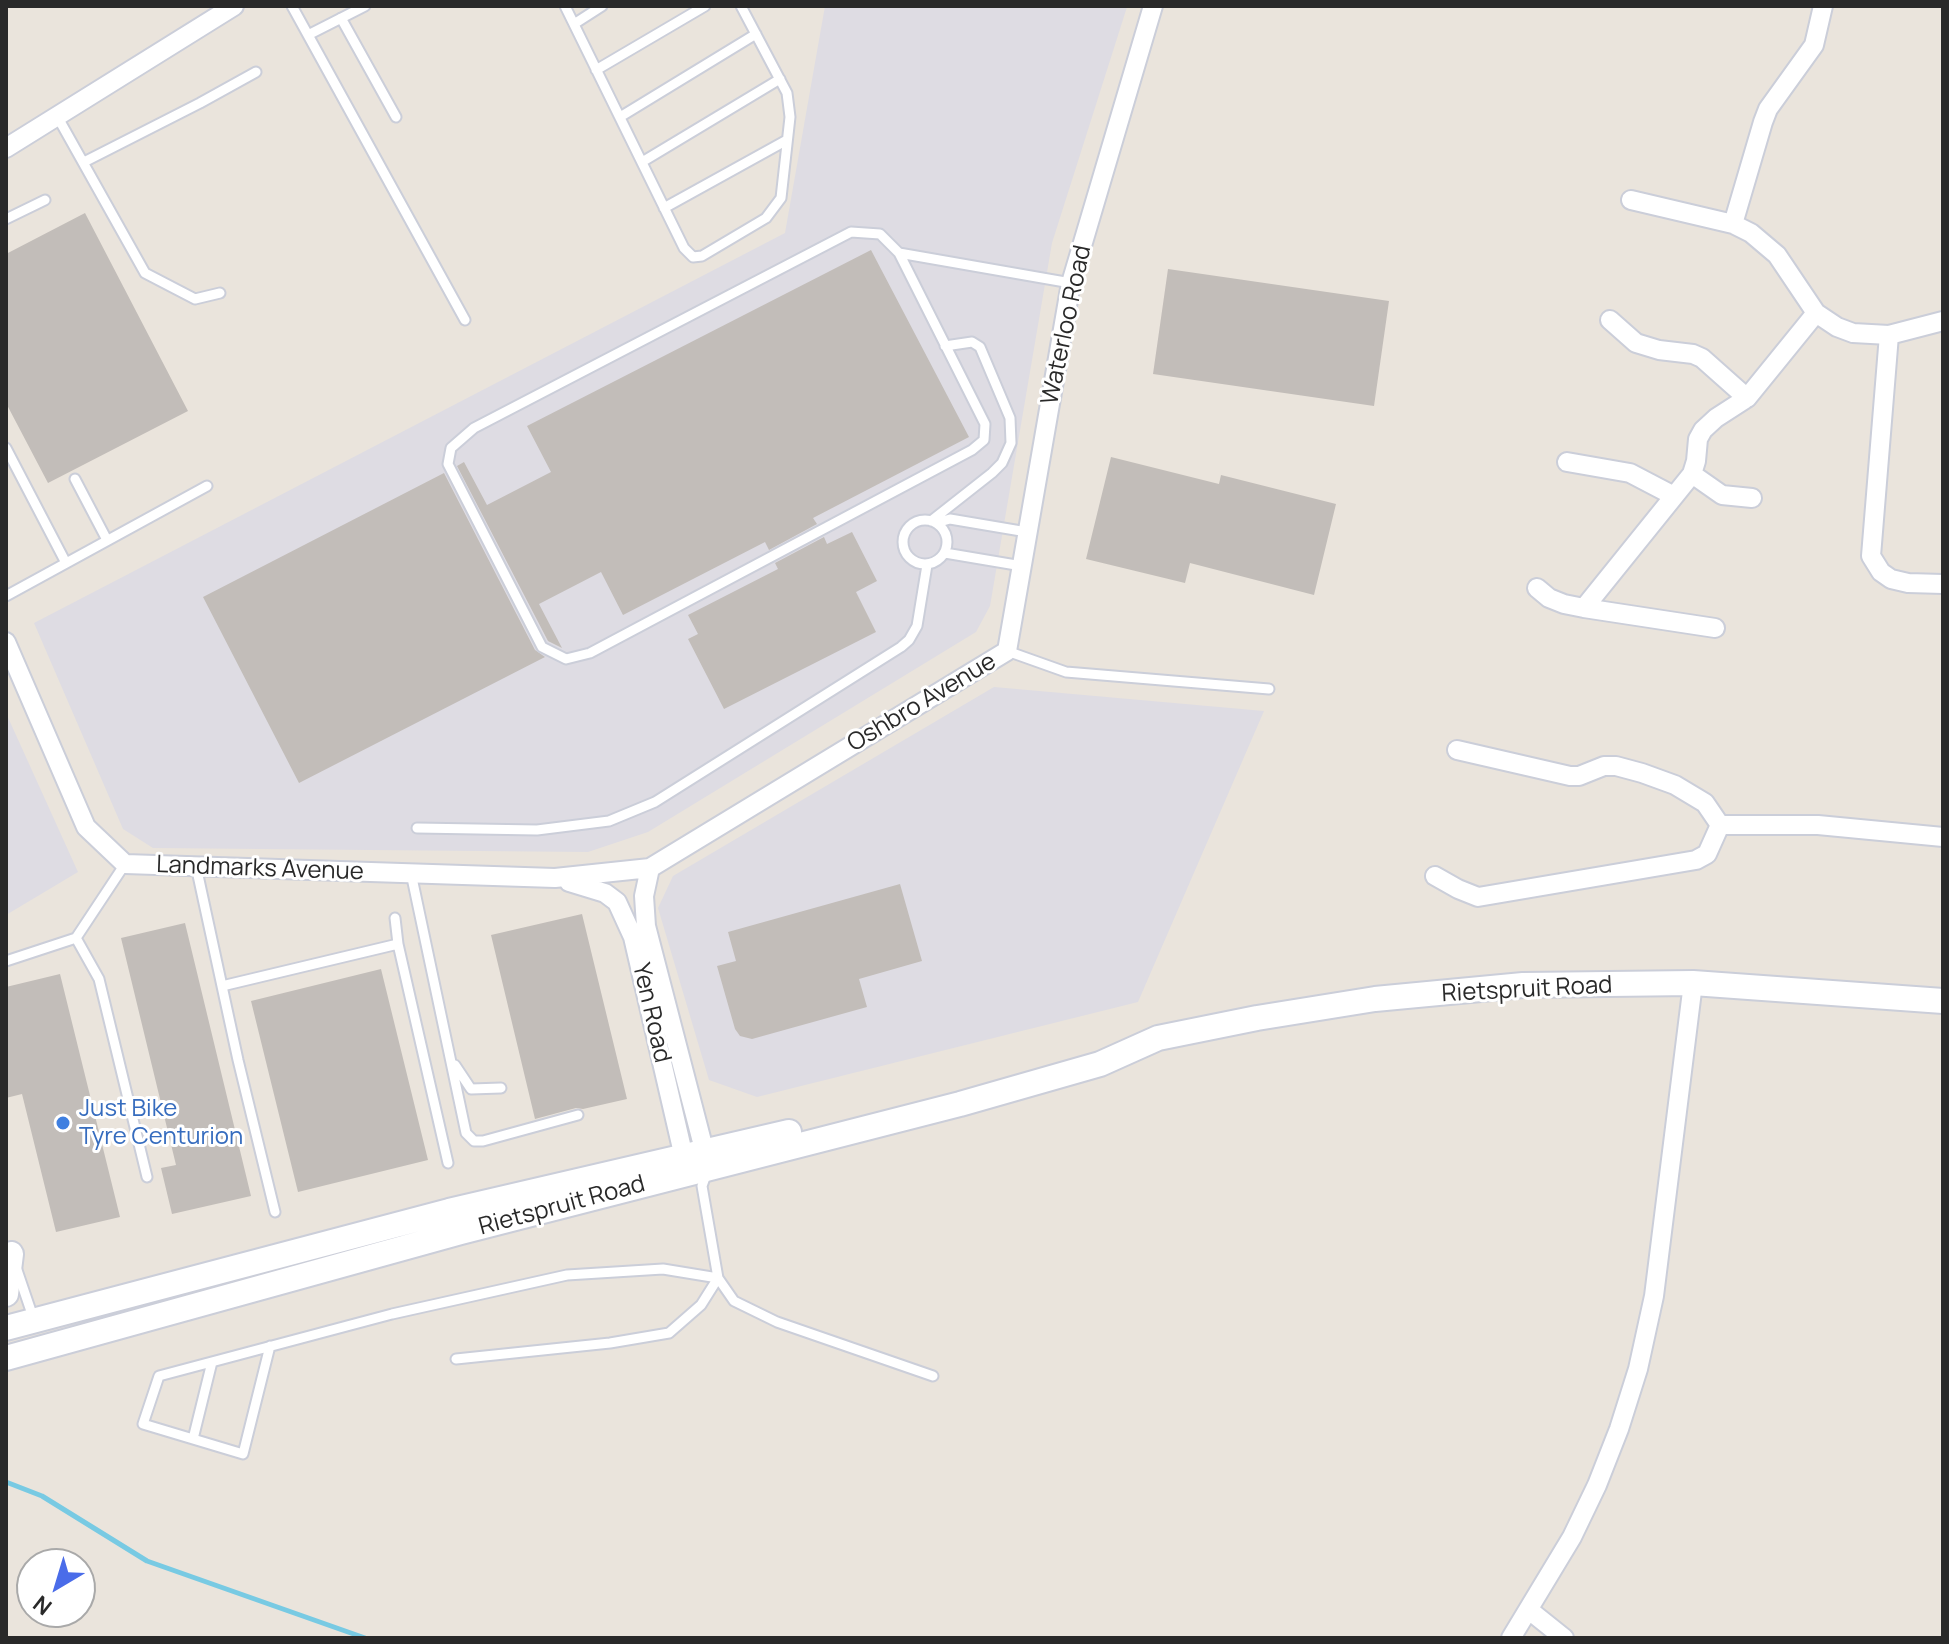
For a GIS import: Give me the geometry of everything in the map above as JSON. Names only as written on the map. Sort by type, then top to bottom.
[{"type":"street","points":[[6,148],[234,6]]},
{"type":"street","name":"Waterloo Road","points":[[1007,651],[1071,283],[1153,6]]},
{"type":"street","points":[[1733,224],[1768,109],[1814,45],[1823,6]]},
{"type":"street","points":[[1631,200],[1733,224],[1763,240],[1777,255],[1816,313],[1837,327],[1853,333],[1889,335],[1943,321]]},
{"type":"street","points":[[1584,608],[1692,474],[1698,439],[1703,430],[1747,398],[1816,313]]},
{"type":"street","points":[[1610,320],[1636,343],[1702,358],[1747,398]]},
{"type":"street","points":[[1889,335],[1871,556],[1881,572],[1891,579],[1943,584]]},
{"type":"street","points":[[1567,462],[1630,473],[1674,496]]},
{"type":"street","points":[[1692,474],[1722,495],[1752,498]]},
{"type":"street","points":[[1537,588],[1549,598],[1564,604],[1715,628]]},
{"type":"street","name":"Landmarks Avenue","points":[[6,642],[86,827],[125,864],[555,878],[650,868]]},
{"type":"street","name":"Oshbro Avenue","points":[[650,868],[1007,651]]},
{"type":"street","points":[[1457,750],[1570,776],[1579,776],[1604,766],[1642,773],[1675,785],[1705,803],[1720,825]]},
{"type":"street","points":[[1720,825],[1818,825],[1943,837]]},
{"type":"street","points":[[1435,876],[1478,897],[1696,860],[1707,854],[1720,825]]},
{"type":"street","name":"Yen Road","points":[[650,868],[644,896],[646,926],[697,1167]]},
{"type":"street","name":"Yen Road","points":[[555,878],[593,888],[617,902],[633,937],[697,1167]]},
{"type":"street","points":[[1511,1638],[1572,1537],[1597,1485],[1638,1369],[1654,1296],[1693,983]]},
{"type":"street","name":"Rietspruit Road","points":[[6,1358],[697,1167],[912,1103],[1074,1059],[1118,1056],[1158,1038],[1257,1018],[1375,999],[1523,985],[1693,983],[1943,1001]]},
{"type":"street","name":"Rietspruit Road","points":[[6,1328],[449,1211],[697,1167]]},
{"type":"street","points":[[6,1294],[8,1249]]},
{"type":"street","points":[[34,1320],[50,1326],[66,1326],[111,1315],[140,1320]]},
{"type":"street","points":[[1529,1610],[1564,1638]]},
{"type":"lane","points":[[292,6],[465,320]]},
{"type":"lane","points":[[308,35],[365,6]]},
{"type":"lane","points":[[565,6],[684,248],[693,257],[702,256],[766,218],[781,198],[789,106],[787,93],[741,6]]},
{"type":"lane","points":[[574,24],[602,6]]},
{"type":"lane","points":[[596,70],[705,6]]},
{"type":"lane","points":[[341,18],[396,117]]},
{"type":"lane","points":[[620,117],[756,34]]},
{"type":"lane","points":[[84,162],[256,72]]},
{"type":"lane","points":[[642,162],[780,79]]},
{"type":"lane","points":[[57,116],[145,273],[195,299],[220,293]]},
{"type":"lane","points":[[664,208],[787,140]]},
{"type":"lane","points":[[6,219],[45,200]]},
{"type":"lane","points":[[851,232],[880,234],[899,253],[985,424],[984,440],[972,450],[590,653],[566,659],[542,647],[448,464],[451,448],[474,428],[851,232]]},
{"type":"lane","points":[[899,253],[1071,283]]},
{"type":"lane","points":[[934,522],[1002,463],[1011,443],[1010,418],[980,347],[972,342],[945,346]]},
{"type":"lane","points":[[6,448],[66,563]]},
{"type":"lane","points":[[75,479],[107,540]]},
{"type":"lane","points":[[6,596],[207,486]]},
{"type":"lane","points":[[934,522],[946,533],[948,546],[941,559],[927,565],[920,564],[908,557],[903,544],[906,530],[924,520],[950,519],[1028,532]]},
{"type":"lane","points":[[945,553],[1022,566]]},
{"type":"lane","points":[[417,828],[537,830],[609,821],[655,802],[909,640],[917,626],[927,565]]},
{"type":"lane","name":"Oshbro Avenue","points":[[1007,651],[1066,672],[1269,689]]},
{"type":"lane","points":[[6,961],[76,938],[125,864]]},
{"type":"lane","points":[[196,866],[275,1212]]},
{"type":"lane","points":[[411,873],[466,1133],[474,1141],[578,1115]]},
{"type":"lane","points":[[395,918],[398,944],[448,1163]]},
{"type":"lane","points":[[76,938],[99,979],[147,1177]]},
{"type":"lane","points":[[222,986],[398,944]]},
{"type":"lane","points":[[451,1059],[471,1089],[501,1088]]},
{"type":"lane","name":"Yen Road","points":[[697,1167],[718,1278]]},
{"type":"lane","points":[[8,1249],[34,1320]]},
{"type":"lane","points":[[270,1346],[243,1454],[143,1424],[159,1376],[270,1346],[392,1314],[567,1275],[663,1269],[718,1278],[734,1301],[754,1313],[933,1376]]},
{"type":"lane","points":[[456,1359],[610,1343],[669,1333],[701,1305],[718,1278]]},
{"type":"lane","points":[[193,1439],[212,1362]]},
{"type":"shaded area","points":[[825,6],[1127,7],[1052,243],[990,606],[976,632],[648,832],[588,852],[153,848],[123,829],[34,623],[785,233]]},
{"type":"shaded area","points":[[994,687],[1264,711],[1138,1002],[757,1097],[709,1080],[658,908],[673,876]]},
{"type":"shaded area","points":[[6,713],[78,872],[6,915]]},
{"type":"building","points":[[85,213],[188,411],[48,483],[6,403],[6,254]]},
{"type":"building","points":[[871,250],[969,437],[813,518],[817,524],[769,550],[765,542],[623,615],[601,572],[539,604],[562,648],[548,641],[457,466],[464,462],[487,505],[551,472],[527,426]]},
{"type":"building","points":[[1168,269],[1389,301],[1374,406],[1153,374]]},
{"type":"building","points":[[1111,457],[1219,484],[1221,475],[1336,504],[1314,595],[1190,563],[1185,583],[1086,559]]},
{"type":"building","points":[[444,473],[535,650],[545,657],[299,783],[203,597]]},
{"type":"building","points":[[852,532],[877,581],[856,592],[876,632],[724,709],[688,639],[698,634],[688,615],[778,569],[775,563],[824,537],[827,544]]},
{"type":"building","points":[[900,884],[922,961],[859,979],[867,1007],[752,1039],[740,1036],[735,1029],[717,966],[736,961],[728,932]]},
{"type":"building","points":[[582,914],[627,1099],[535,1119],[491,935]]},
{"type":"building","points":[[185,923],[251,1196],[172,1214],[161,1168],[176,1165],[121,938]]},
{"type":"building","points":[[381,969],[428,1160],[298,1192],[251,1001]]},
{"type":"building","name":"Just Bike Tyre Centurion","points":[[60,974],[120,1217],[56,1232],[22,1094],[6,1098],[6,987]]},
{"type":"waterway","points":[[6,1482],[42,1496],[147,1561],[365,1638]]},
{"type":"place","name":"Just Bike Tyre Centurion","points":[[63,1123]]}]
